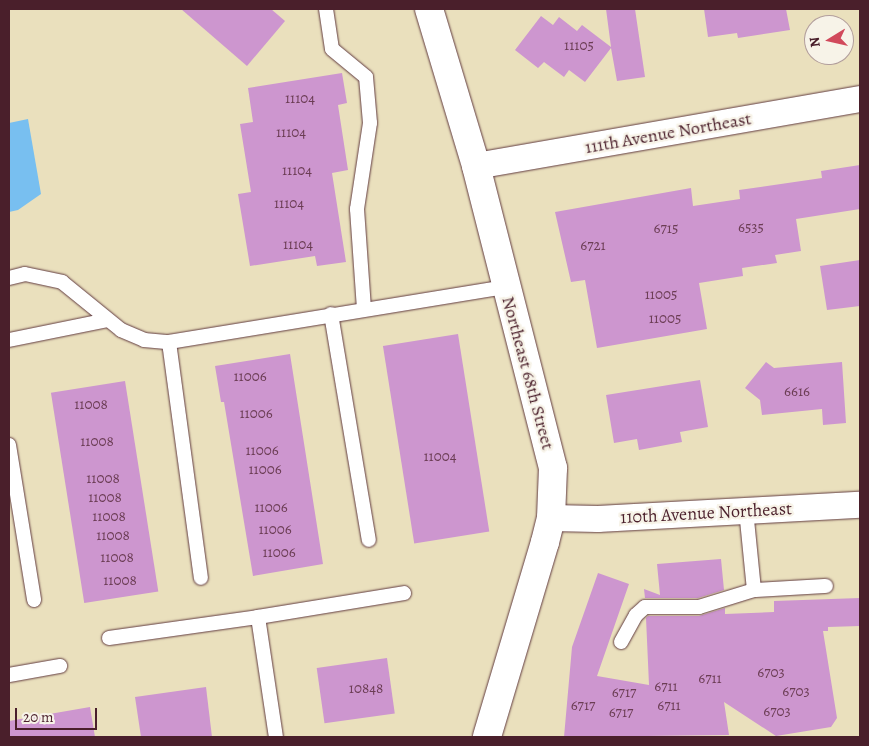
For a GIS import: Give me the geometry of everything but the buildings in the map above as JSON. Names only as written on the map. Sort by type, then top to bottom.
[{"type":"main road","name":"Northeast 68th Street","points":[[428,9],[476,166],[553,468],[551,518],[486,737]]},
{"type":"street","name":"111th Avenue Northeast","points":[[476,166],[860,99]]},
{"type":"street","name":"110th Avenue Northeast","points":[[551,518],[598,519],[860,505]]},
{"type":"lane","points":[[326,9],[332,49],[366,78],[370,123],[357,209],[364,308]]},
{"type":"lane","points":[[9,278],[25,274],[62,282],[106,320],[144,340],[169,342],[364,308],[506,287]]},
{"type":"lane","points":[[331,314],[369,540]]},
{"type":"lane","points":[[9,340],[106,320]]},
{"type":"lane","points":[[169,342],[201,578]]},
{"type":"lane","points":[[9,445],[34,600]]},
{"type":"lane","points":[[746,510],[754,590]]},
{"type":"lane","points":[[621,642],[636,616],[645,607],[699,607],[754,590],[826,586]]},
{"type":"lane","points":[[109,638],[258,617],[404,593]]},
{"type":"lane","points":[[258,617],[276,737]]},
{"type":"lane","points":[[9,675],[60,666]]},
{"type":"water","points":[[28,119],[41,194],[18,210],[9,212],[9,123]]}]
